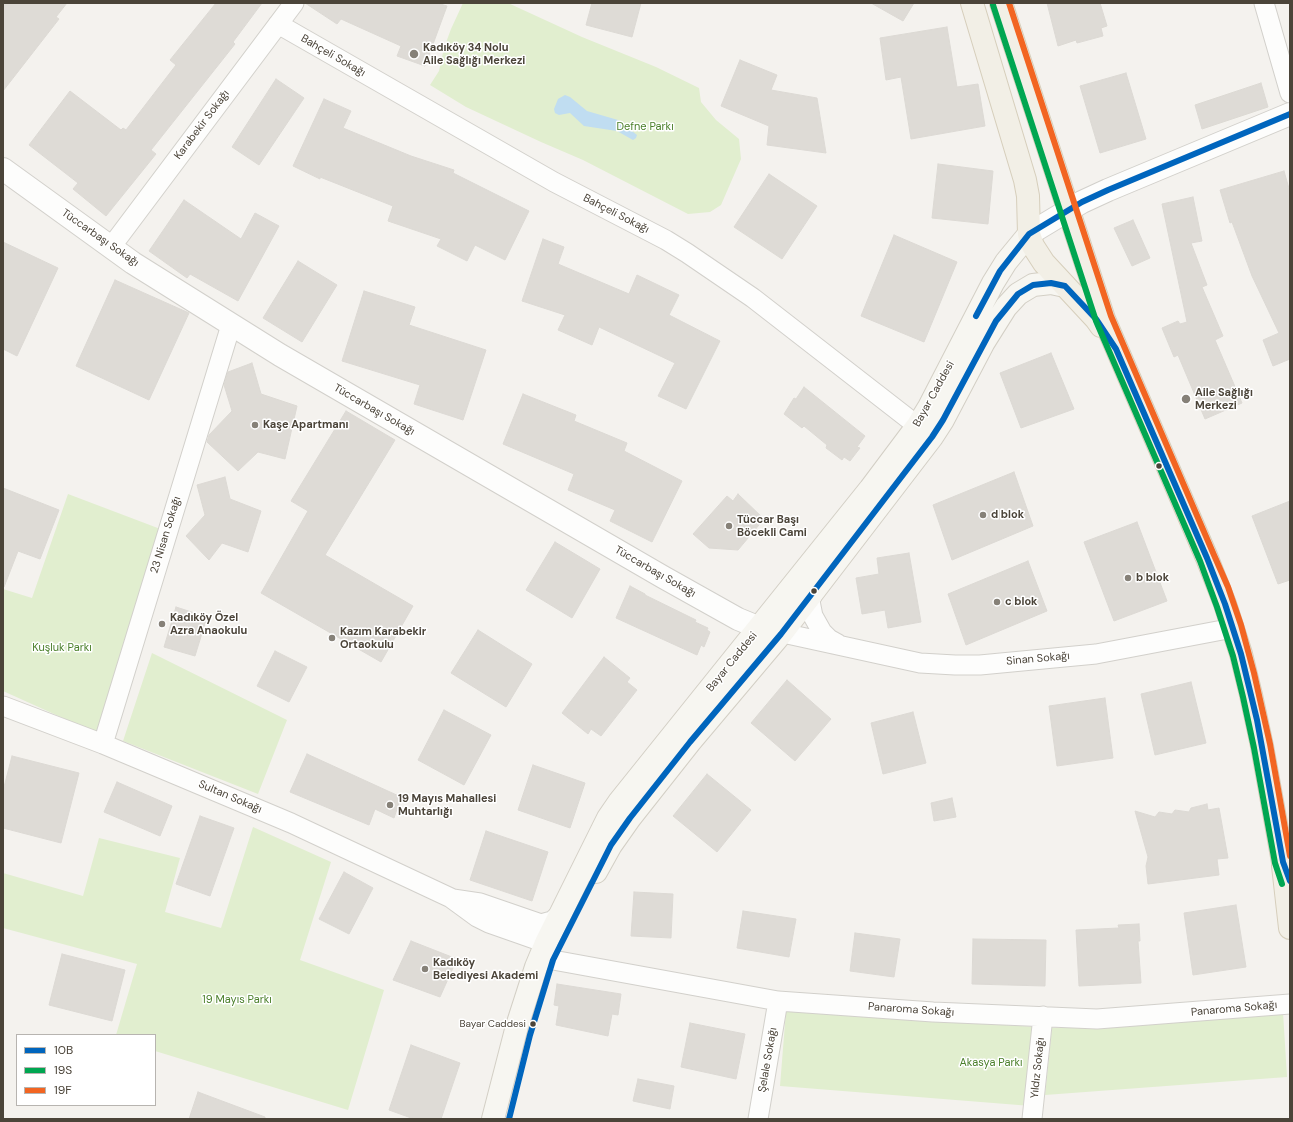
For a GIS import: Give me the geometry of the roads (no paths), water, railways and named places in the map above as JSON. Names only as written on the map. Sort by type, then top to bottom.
[{"type":"main road","points":[[972,3],[1025,180],[1028,196],[1029,234],[1033,246],[1038,255],[1096,319],[1116,349]]},
{"type":"main road","points":[[1001,3],[1100,310],[1207,558],[1223,597],[1233,628],[1256,720],[1286,872],[1290,928]]},
{"type":"main road","name":"Bayar Caddesi","points":[[494,1119],[522,1009],[536,967],[549,952],[624,826],[690,742],[781,634],[816,588],[925,431],[929,407],[993,283],[1006,262],[1029,234]]},
{"type":"main road","name":"Bayar Caddesi","points":[[509,1119],[549,952],[561,913],[602,829],[615,807],[870,489],[925,431],[946,414],[986,338],[998,318],[1014,297],[1033,285],[1051,283],[1065,286]]},
{"type":"street","name":"Karabekir Sokağı","points":[[111,247],[294,3]]},
{"type":"street","points":[[1264,3],[1290,93]]},
{"type":"street","name":"Bahçeli Sokağı","points":[[278,24],[554,182],[666,240],[687,253],[753,298],[925,431]]},
{"type":"street","points":[[1029,234],[1068,210],[1108,190],[1290,114]]},
{"type":"street","name":"Tüccarbaşı Sokağı","points":[[3,169],[111,247],[280,356],[663,577],[738,619],[760,628]]},
{"type":"street","name":"23 Nisan Sokağı","points":[[103,744],[231,325]]},
{"type":"street","name":"Sinan Sokağı","points":[[816,588],[811,597],[810,606],[812,616],[824,636],[843,646]]},
{"type":"street","name":"Sinan Sokağı","points":[[760,628],[781,634],[920,663],[955,665],[980,665],[1096,654],[1233,628]]},
{"type":"street","name":"Sultan Sokağı","points":[[3,706],[103,744],[291,823],[452,898],[482,920],[549,952]]},
{"type":"street","name":"Sultan Sokağı","points":[[452,898],[480,903],[541,924],[554,920],[561,913]]},
{"type":"street","name":"Panaroma Sokağı","points":[[549,952],[778,1001],[934,1012],[1097,1019],[1290,1004]]},
{"type":"street","name":"Şelale Sokağı","points":[[758,1119],[778,1001]]},
{"type":"street","name":"Yıldız Sokağı","points":[[1032,1119],[1043,1016]]},
{"type":"water","points":[[565,95],[570,97],[587,111],[618,120],[637,135],[636,138],[633,140],[617,131],[584,126],[570,113],[559,115],[555,113],[554,109],[558,99]]},
{"type":"place","name":"Kadıköy 34 Nolu Aile Sağlığı Merkezi","points":[[414,54]]},
{"type":"place","name":"Aile Sağlığı Merkezi","points":[[1186,399]]},
{"type":"place","name":"Kaşe Apartmanı","points":[[255,425]]},
{"type":"place","name":"d blok","points":[[983,515]]},
{"type":"place","name":"Tüccar Başı Böcekli Cami","points":[[729,526]]},
{"type":"place","name":"b blok","points":[[1128,578]]},
{"type":"place","name":"c blok","points":[[997,602]]},
{"type":"place","name":"Kadıköy Özel Azra Anaokulu","points":[[162,624]]},
{"type":"place","name":"Kazım Karabekir Ortaokulu","points":[[332,638]]},
{"type":"place","name":"19 Mayıs Mahallesi Muhtarlığı","points":[[390,805]]},
{"type":"place","name":"Kadıköy Belediyesi Akademi","points":[[425,969]]},
{"type":"place","name":"Bayar Caddesi","points":[[533,1024]]},
{"type":"park label","name":"Defne Parkı","points":[[645,127]]},
{"type":"park label","name":"Kuşluk Parkı","points":[[62,648]]},
{"type":"park label","name":"19 Mayıs Parkı","points":[[237,1000]]},
{"type":"park label","name":"Akasya Parkı","points":[[991,1063]]}]
